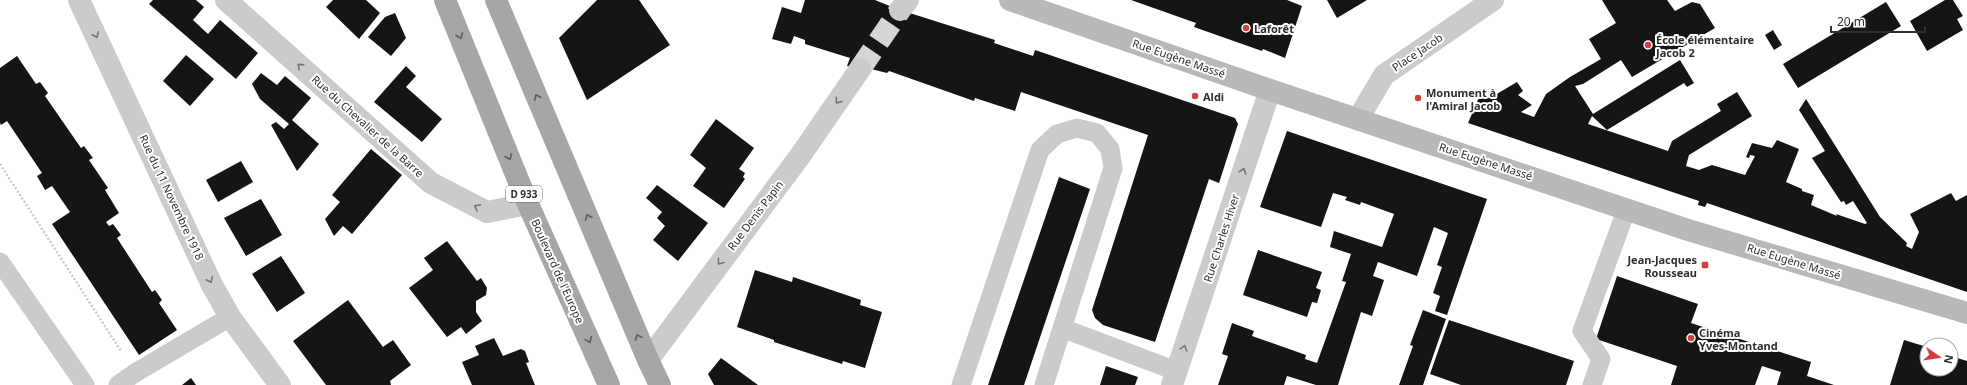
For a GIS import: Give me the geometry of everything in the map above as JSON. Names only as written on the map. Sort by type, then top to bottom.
[{"type":"main road","name":"Boulevard de l'Europe","points":[[445,0],[528,204],[609,385]]},
{"type":"main road","points":[[496,0],[648,360],[660,385]]},
{"type":"street","name":"Rue du 11 Novembre 1918","points":[[79,0],[212,284],[230,317],[280,385]]},
{"type":"street","name":"Rue du Chevalier de la Barre","points":[[226,0],[431,183],[487,212],[528,204]]},
{"type":"street","name":"Rue Eugène Massé","points":[[1010,0],[1270,90],[1627,208],[1688,230],[1967,313]]},
{"type":"street","name":"Place Jacob","points":[[1358,119],[1384,75],[1493,0]]},
{"type":"street","name":"Rue Denis Papin","points":[[648,360],[800,156],[860,69]]},
{"type":"street","name":"Rue Charles Hiver","points":[[1174,378],[1270,90]]},
{"type":"lane","points":[[962,385],[1040,150],[1057,134],[1077,128],[1097,133],[1110,149],[1113,168],[1044,385]]},
{"type":"lane","points":[[1592,385],[1601,359],[1582,331],[1627,208]]},
{"type":"lane","points":[[0,262],[85,385]]},
{"type":"lane","points":[[118,385],[135,373],[230,317]]},
{"type":"lane","points":[[1062,328],[1174,378]]},
{"type":"path","points":[[0,164],[135,373]]},
{"type":"building","points":[[153,0],[196,0],[204,7],[193,20],[208,34],[220,20],[258,53],[236,79],[149,4]]},
{"type":"building","points":[[333,0],[366,0],[380,13],[359,39],[326,7]]},
{"type":"building","points":[[597,0],[639,0],[670,45],[587,100],[559,38]]},
{"type":"building","points":[[805,0],[875,0],[897,9],[995,40],[994,43],[1033,56],[1035,50],[1235,118],[1238,124],[1219,183],[1209,179],[1155,342],[1103,325],[1095,318],[1092,310],[1148,135],[1021,92],[1015,111],[975,98],[974,101],[889,71],[887,73],[871,69],[871,72],[847,66],[850,58],[805,44],[805,40],[794,36],[791,44],[772,39],[782,7],[801,13]]},
{"type":"building","points":[[1131,0],[1287,0],[1302,6],[1285,58],[1263,49],[1262,51],[1194,27],[1196,23]]},
{"type":"building","points":[[1327,0],[1367,0],[1337,18]]},
{"type":"building","points":[[1602,0],[1667,0],[1675,11],[1692,2],[1700,4],[1715,28],[1632,77],[1621,60],[1583,84],[1575,86],[1593,114],[1680,60],[1694,83],[1687,87],[1684,83],[1607,130],[1592,116],[1588,124],[1668,151],[1672,141],[1721,111],[1717,104],[1737,92],[1752,116],[1689,155],[1686,166],[1699,170],[1712,165],[1745,175],[1755,156],[1750,155],[1749,158],[1746,157],[1752,143],[1772,148],[1777,140],[1799,149],[1786,182],[1802,189],[1802,191],[1814,195],[1811,205],[1837,216],[1836,214],[1865,224],[1867,223],[1853,201],[1846,205],[1844,201],[1841,202],[1812,158],[1825,151],[1799,110],[1806,99],[1880,217],[1907,243],[1906,246],[1912,249],[1919,232],[1910,214],[1951,193],[1956,201],[1967,195],[1967,292],[1707,203],[1705,207],[1698,205],[1699,201],[1468,123],[1480,95],[1490,98],[1517,82],[1523,91],[1518,95],[1532,105],[1521,112],[1534,117],[1546,94],[1570,77],[1601,59],[1589,39],[1616,23]]},
{"type":"building","points":[[1945,0],[1953,0],[1963,16],[1957,19],[1963,30],[1927,51],[1910,21]]},
{"type":"building","points":[[1886,2],[1901,26],[1798,88],[1783,64]]},
{"type":"building","points":[[395,13],[406,38],[391,56],[368,37],[385,17]]},
{"type":"building","points":[[1773,30],[1782,45],[1774,50],[1765,35]]},
{"type":"building","points":[[186,55],[214,79],[190,106],[163,81]]},
{"type":"building","points":[[17,56],[36,84],[40,82],[48,93],[45,96],[81,148],[84,146],[93,158],[89,160],[108,188],[105,190],[119,213],[106,222],[109,226],[113,224],[121,235],[117,238],[152,292],[155,290],[162,300],[159,303],[177,330],[139,355],[52,224],[70,212],[52,186],[45,190],[37,176],[42,173],[7,121],[1,125],[0,123],[0,68]]},
{"type":"building","points":[[406,66],[416,76],[406,87],[442,119],[422,142],[374,102]]},
{"type":"building","points":[[261,73],[277,85],[285,76],[311,98],[292,120],[319,144],[297,171],[271,125],[276,122],[284,129],[289,124],[260,99],[252,84]]},
{"type":"building","points":[[716,119],[754,148],[739,169],[745,173],[743,177],[745,179],[724,208],[693,186],[706,168],[690,155]]},
{"type":"building","points":[[1287,131],[1487,199],[1447,315],[1435,311],[1440,296],[1433,293],[1442,267],[1437,265],[1448,233],[1434,227],[1417,276],[1378,262],[1373,276],[1384,280],[1372,316],[1361,312],[1338,385],[1316,385],[1287,376],[1284,385],[1218,385],[1228,356],[1222,354],[1232,323],[1254,331],[1252,336],[1306,355],[1305,359],[1317,363],[1346,282],[1342,281],[1351,254],[1330,247],[1334,231],[1382,247],[1394,214],[1361,202],[1360,205],[1345,200],[1347,197],[1333,193],[1321,227],[1260,207]]},
{"type":"building","points":[[371,149],[402,175],[352,234],[343,226],[334,236],[325,219],[340,202],[332,195]]},
{"type":"building","points":[[241,161],[253,182],[218,202],[206,180]]},
{"type":"building","points":[[1059,177],[1090,189],[1024,385],[988,385]]},
{"type":"building","points":[[657,185],[708,223],[678,261],[653,240],[665,226],[657,218],[662,212],[646,198]]},
{"type":"building","points":[[261,199],[282,235],[246,256],[224,218]]},
{"type":"building","points":[[447,241],[477,281],[481,278],[487,288],[486,295],[476,301],[476,312],[482,321],[466,334],[461,327],[447,337],[409,288],[433,270],[424,258]]},
{"type":"building","points":[[1258,250],[1322,272],[1316,288],[1321,290],[1317,303],[1312,302],[1307,317],[1243,295]]},
{"type":"building","points":[[281,256],[305,293],[277,312],[252,274]]},
{"type":"building","points":[[755,270],[792,282],[793,277],[861,300],[860,305],[882,312],[865,368],[843,361],[842,364],[774,342],[774,340],[737,327]]},
{"type":"building","name":"Cinéma Yves-Montand","points":[[1617,276],[1698,304],[1691,323],[1811,362],[1807,376],[1834,385],[1777,385],[1781,372],[1762,366],[1755,385],[1671,385],[1677,366],[1596,339]]},
{"type":"building","points":[[348,300],[383,347],[393,340],[411,365],[390,381],[391,385],[326,385],[293,341]]},
{"type":"building","points":[[1423,310],[1446,319],[1423,385],[1399,385],[1413,346],[1410,345]]},
{"type":"building","points":[[1449,320],[1574,361],[1566,385],[1461,385],[1430,374]]},
{"type":"building","points":[[494,338],[503,356],[521,349],[525,351],[529,362],[526,363],[535,385],[472,385],[462,362],[479,355],[475,346]]},
{"type":"building","points":[[1904,340],[1919,345],[1919,377],[1959,377],[1959,358],[1967,361],[1967,385],[1890,385]]},
{"type":"building","points":[[721,358],[758,385],[714,385],[708,374]]},
{"type":"building","points":[[1106,366],[1138,377],[1135,385],[1100,385]]},
{"type":"building","points":[[191,378],[196,385],[182,385]]},
{"type":"tunnel","points":[[860,69],[900,10]]},
{"type":"place","name":"Laforêt","points":[[1246,28]]},
{"type":"place","name":"École élémentaire Jacob 2","points":[[1648,45]]},
{"type":"place","name":"Aldi","points":[[1195,96]]},
{"type":"place","name":"Monument à l'Amiral Jacob","points":[[1418,98]]},
{"type":"place","name":"Jean-Jacques Rousseau","points":[[1705,265]]},
{"type":"place","name":"Cinéma Yves-Montand","points":[[1691,338]]}]
